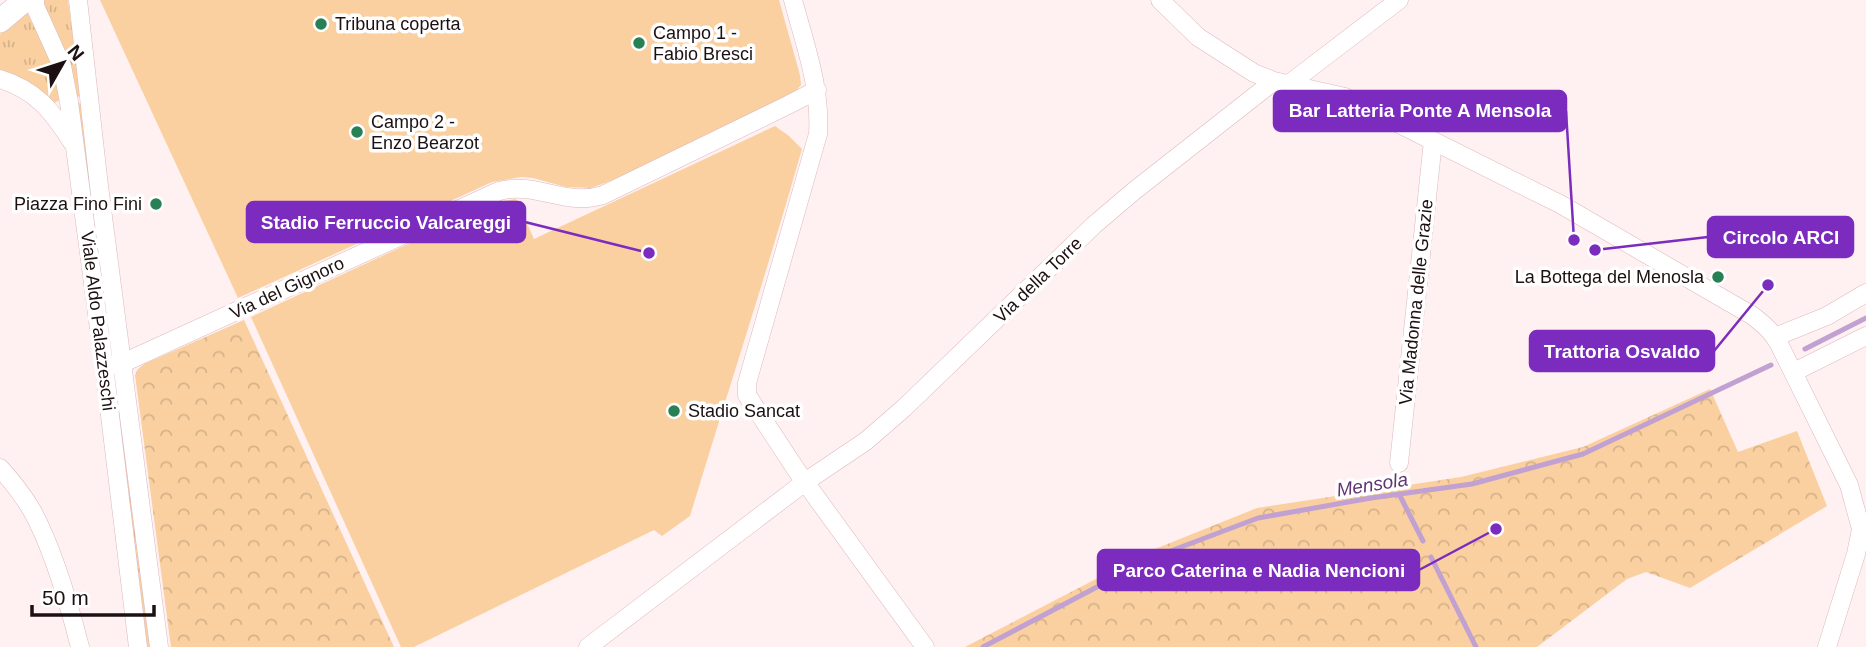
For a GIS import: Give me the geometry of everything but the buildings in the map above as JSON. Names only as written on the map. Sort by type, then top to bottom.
[{"type":"main road","points":[[0,21],[25,0]]},
{"type":"street","name":"Viale Aldo Palazzeschi","points":[[34,0],[61,66],[76,148],[138,647]]},
{"type":"street","name":"Viale Aldo Palazzeschi","points":[[78,0],[99,186],[159,647]]},
{"type":"street","points":[[793,0],[817,90],[819,121],[816,141],[746,390],[751,404],[804,482],[925,647]]},
{"type":"street","points":[[1160,0],[1198,37],[1244,67],[1281,83],[1345,97],[1560,204],[1753,316],[1777,340],[1793,369],[1849,485],[1861,529],[1856,554],[1827,647]]},
{"type":"street","name":"Via della Torre","points":[[588,647],[804,482],[866,441],[914,399],[1094,225],[1134,191],[1389,3]]},
{"type":"street","points":[[0,79],[22,87],[39,100],[76,148]]},
{"type":"street","name":"Via del Gignoro","points":[[104,366],[123,363],[157,348],[499,191],[523,188],[569,198],[589,199],[603,195],[817,90]]},
{"type":"street","name":"Via Madonna delle Grazie","points":[[1399,463],[1433,141]]},
{"type":"street","points":[[1777,340],[1827,316],[1866,293]]},
{"type":"street","points":[[1793,369],[1866,336]]},
{"type":"street","points":[[0,467],[31,509],[48,546],[80,647]]},
{"type":"green space","points":[[40,0],[68,0],[81,96],[75,97],[62,44]]},
{"type":"green space","points":[[100,0],[779,0],[801,85],[796,91],[613,180],[591,188],[566,187],[522,177],[492,182],[238,298]]},
{"type":"green space","points":[[27,12],[52,64],[60,100],[52,104],[0,72],[0,34]]},
{"type":"green space","points":[[76,103],[82,103],[113,354],[111,355]]},
{"type":"green space","points":[[775,126],[802,149],[690,516],[662,536],[654,530],[414,647],[401,647],[251,317],[498,202],[516,199],[534,239]]},
{"type":"green space","points":[[244,320],[394,647],[171,647],[135,375],[144,364]]},
{"type":"green space","points":[[115,379],[120,400],[150,647],[145,647],[112,381]]},
{"type":"green space","points":[[1710,389],[1738,452],[1797,431],[1827,506],[1690,588],[1646,572],[1627,579],[1537,647],[965,647],[1150,551],[1257,508],[1461,477],[1583,447]]},
{"type":"waterway","name":"Mensola","points":[[1805,349],[1866,318]]},
{"type":"waterway","name":"Mensola","points":[[983,647],[1152,558],[1258,518],[1472,484],[1583,454],[1771,365]]},
{"type":"waterway","points":[[1399,494],[1423,541]]},
{"type":"waterway","points":[[1431,557],[1476,647]]},
{"type":"place","name":"Tribuna coperta","points":[[321,24]]},
{"type":"place","name":"Campo 1 - Fabio Bresci","points":[[639,43]]},
{"type":"place","name":"Campo 2 - Enzo Bearzot","points":[[357,132]]},
{"type":"place","name":"Piazza Fino Fini","points":[[156,204]]},
{"type":"place","name":"Bar Latteria Ponte A Mensola","points":[[1574,240]]},
{"type":"place","name":"Circolo ARCI","points":[[1595,250]]},
{"type":"place","name":"Stadio Ferruccio Valcareggi","points":[[649,253]]},
{"type":"place","name":"La Bottega del Menosla","points":[[1718,277]]},
{"type":"place","name":"Trattoria Osvaldo","points":[[1768,285]]},
{"type":"place","name":"Stadio Sancat","points":[[674,411]]},
{"type":"place","name":"Parco Caterina e Nadia Nencioni","points":[[1496,529]]}]
